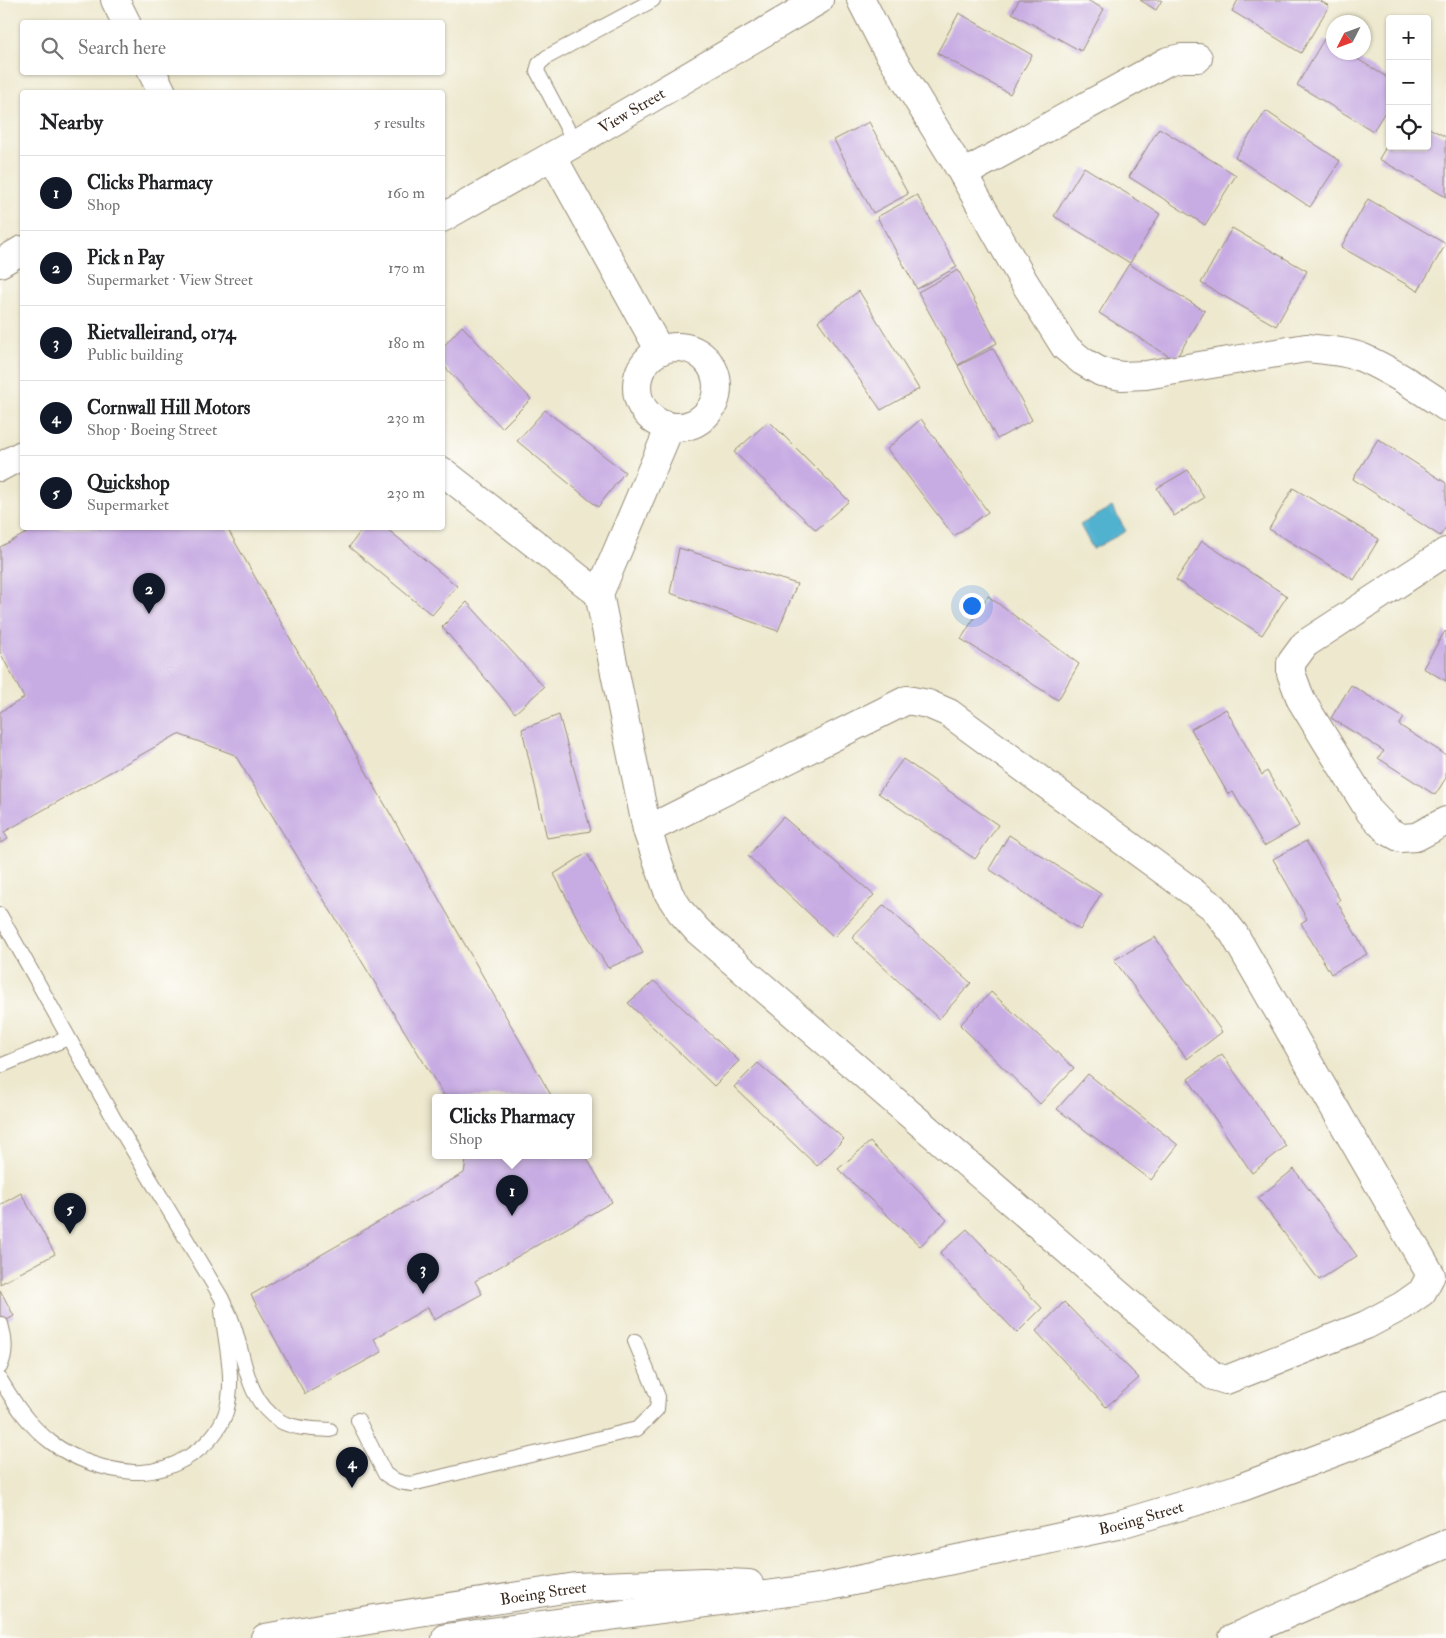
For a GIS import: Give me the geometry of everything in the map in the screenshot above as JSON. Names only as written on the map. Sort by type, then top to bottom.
[{"type":"street","points":[[115,0],[125,20]]},
{"type":"street","name":"View Street","points":[[445,216],[563,150],[819,0]]},
{"type":"street","points":[[860,0],[884,45],[963,174],[1023,280],[1065,347],[1082,361],[1101,372],[1122,376],[1146,375],[1306,348],[1331,350],[1362,358],[1416,386],[1446,407]]},
{"type":"street","points":[[963,174],[1168,61],[1181,58],[1198,58]]},
{"type":"street","points":[[154,75],[161,90]]},
{"type":"street","points":[[563,150],[660,350]]},
{"type":"street","points":[[0,263],[20,251]]},
{"type":"street","points":[[673,347],[686,348],[708,362],[714,373],[717,386],[716,398],[710,410],[701,420],[690,426],[670,427],[651,419],[642,408],[637,396],[637,382],[641,369],[649,358],[660,350],[673,347]]},
{"type":"street","points":[[647,830],[907,700],[928,704],[949,713],[1213,907],[1234,934],[1431,1274],[1422,1292],[1402,1306],[1366,1325],[1277,1361],[1226,1380],[1213,1376],[698,931],[681,912],[669,894],[647,830],[598,594],[670,427]]},
{"type":"street","points":[[0,468],[20,456]]},
{"type":"street","points":[[445,473],[598,594]]},
{"type":"street","points":[[1446,552],[1305,644],[1291,663],[1291,673],[1301,700],[1370,812],[1388,831],[1401,838],[1416,837],[1446,821]]},
{"type":"street","name":"Boeing Street","points":[[446,1638],[825,1587],[1117,1526],[1237,1488],[1365,1441],[1446,1406]]},
{"type":"street","points":[[1232,1638],[1446,1544]]},
{"type":"street","name":"Boeing Street","points":[[265,1638],[576,1587],[705,1582],[825,1587]]},
{"type":"lane","points":[[563,150],[537,71],[539,64],[547,57],[652,0]]},
{"type":"lane","points":[[0,915],[113,1117],[221,1297],[231,1317],[253,1391],[266,1408],[281,1422],[304,1428],[330,1430]]},
{"type":"lane","points":[[0,1066],[68,1038]]},
{"type":"lane","points":[[0,1379],[13,1401],[32,1426],[54,1444],[78,1458],[104,1468],[135,1472],[159,1469],[184,1461],[203,1447],[214,1434],[226,1413],[229,1394],[229,1359],[221,1297]]},
{"type":"lane","points":[[0,1367],[4,1355],[5,1339],[1,1324]]},
{"type":"lane","points":[[358,1420],[385,1474],[392,1480],[412,1484],[636,1429],[657,1409],[658,1397],[635,1341]]},
{"type":"water","points":[[1112,507],[1126,531],[1093,549],[1080,525]]},
{"type":"building","points":[[1019,0],[1087,0],[1104,9],[1081,51],[1012,13]]},
{"type":"building","points":[[1140,0],[1162,0],[1156,10]]},
{"type":"building","points":[[1238,0],[1319,0],[1329,6],[1301,53],[1232,11]]},
{"type":"building","points":[[959,13],[1032,55],[1010,94],[937,53]]},
{"type":"building","points":[[1324,39],[1326,40],[1326,60],[1359,60],[1386,77],[1386,110],[1373,131],[1297,85]]},
{"type":"building","points":[[1266,111],[1340,161],[1310,207],[1235,157]]},
{"type":"building","points":[[869,122],[908,194],[873,213],[834,140]]},
{"type":"building","points":[[1159,128],[1236,175],[1205,225],[1129,177]]},
{"type":"building","points":[[1431,129],[1446,137],[1446,197],[1379,159],[1386,147],[1386,150],[1431,150]]},
{"type":"building","points":[[1084,167],[1160,214],[1130,263],[1054,216]]},
{"type":"building","points":[[917,195],[957,267],[917,289],[877,217]]},
{"type":"building","points":[[1368,199],[1446,244],[1418,291],[1341,247]]},
{"type":"building","points":[[1232,228],[1307,271],[1276,326],[1201,283]]},
{"type":"building","points":[[1129,264],[1205,311],[1175,360],[1099,313]]},
{"type":"building","points":[[958,270],[997,343],[958,365],[918,292]]},
{"type":"building","points":[[859,291],[919,389],[881,410],[818,321]]},
{"type":"building","points":[[462,326],[531,399],[502,428],[445,367],[445,345]]},
{"type":"building","points":[[993,348],[1032,420],[997,439],[958,366]]},
{"type":"building","points":[[545,410],[625,472],[598,507],[517,441]]},
{"type":"building","points":[[921,419],[988,512],[954,536],[887,449]]},
{"type":"building","points":[[769,421],[849,501],[816,530],[734,452]]},
{"type":"building","points":[[1378,439],[1446,483],[1446,527],[1440,536],[1353,479]]},
{"type":"building","points":[[1188,470],[1204,498],[1174,516],[1157,488]]},
{"type":"building","points":[[1293,488],[1379,539],[1354,580],[1269,529]]},
{"type":"building","points":[[32,530],[228,530],[550,1094],[443,1094],[235,755],[178,734],[4,832],[8,839],[0,843],[0,712],[24,698],[0,652],[0,547]]},
{"type":"building","points":[[362,530],[388,530],[457,586],[432,615],[349,547]]},
{"type":"building","points":[[1202,541],[1287,596],[1262,635],[1176,580]]},
{"type":"building","points":[[679,548],[797,584],[778,631],[670,593]]},
{"type":"building","points":[[988,596],[1079,664],[1058,700],[961,639]]},
{"type":"building","points":[[467,602],[544,687],[515,713],[442,627]]},
{"type":"building","points":[[1446,632],[1446,681],[1423,668]]},
{"type":"building","points":[[1351,685],[1404,718],[1399,725],[1446,755],[1446,778],[1435,795],[1378,758],[1384,751],[1331,718]]},
{"type":"building","points":[[1226,709],[1262,775],[1267,771],[1299,826],[1264,846],[1233,792],[1228,794],[1191,729]]},
{"type":"building","points":[[559,715],[591,831],[547,838],[522,729]]},
{"type":"building","points":[[903,759],[998,825],[975,859],[878,793]]},
{"type":"building","points":[[783,817],[874,895],[834,937],[748,856]]},
{"type":"building","points":[[1009,835],[1101,894],[1080,930],[989,869]]},
{"type":"building","points":[[1306,841],[1340,900],[1337,902],[1367,954],[1331,974],[1301,923],[1307,919],[1273,859]]},
{"type":"building","points":[[587,853],[643,953],[608,968],[580,923],[554,874]]},
{"type":"building","points":[[884,905],[971,983],[939,1019],[852,938]]},
{"type":"building","points":[[1155,937],[1222,1032],[1187,1059],[1114,960]]},
{"type":"building","points":[[654,981],[739,1061],[714,1086],[628,1003]]},
{"type":"building","points":[[991,992],[1074,1068],[1040,1104],[960,1025]]},
{"type":"building","points":[[1222,1054],[1286,1146],[1252,1173],[1188,1079]]},
{"type":"building","points":[[758,1063],[844,1139],[817,1166],[734,1087]]},
{"type":"building","points":[[1088,1074],[1178,1145],[1151,1180],[1057,1109]]},
{"type":"building","points":[[870,1142],[947,1220],[920,1246],[838,1169]]},
{"type":"building","points":[[466,1159],[587,1159],[612,1202],[475,1281],[482,1294],[434,1320],[428,1307],[374,1339],[382,1352],[305,1394],[251,1295],[464,1173]]},
{"type":"building","points":[[1294,1169],[1357,1256],[1319,1280],[1258,1198]]},
{"type":"building","points":[[21,1193],[55,1254],[0,1284],[0,1205]]},
{"type":"building","points":[[967,1229],[1042,1308],[1017,1333],[940,1253]]},
{"type":"building","points":[[0,1290],[14,1316],[0,1324]]},
{"type":"building","points":[[1064,1302],[1139,1378],[1106,1407],[1036,1331]]},
{"type":"place","name":"Pick n Pay","points":[[149,614]]},
{"type":"place","name":"Clicks Pharmacy","points":[[512,1216]]},
{"type":"place","name":"Quickshop","points":[[70,1234]]},
{"type":"place","name":"Rietvalleirand, 0174","points":[[423,1294]]},
{"type":"place","name":"Cornwall Hill Motors","points":[[352,1488]]}]
